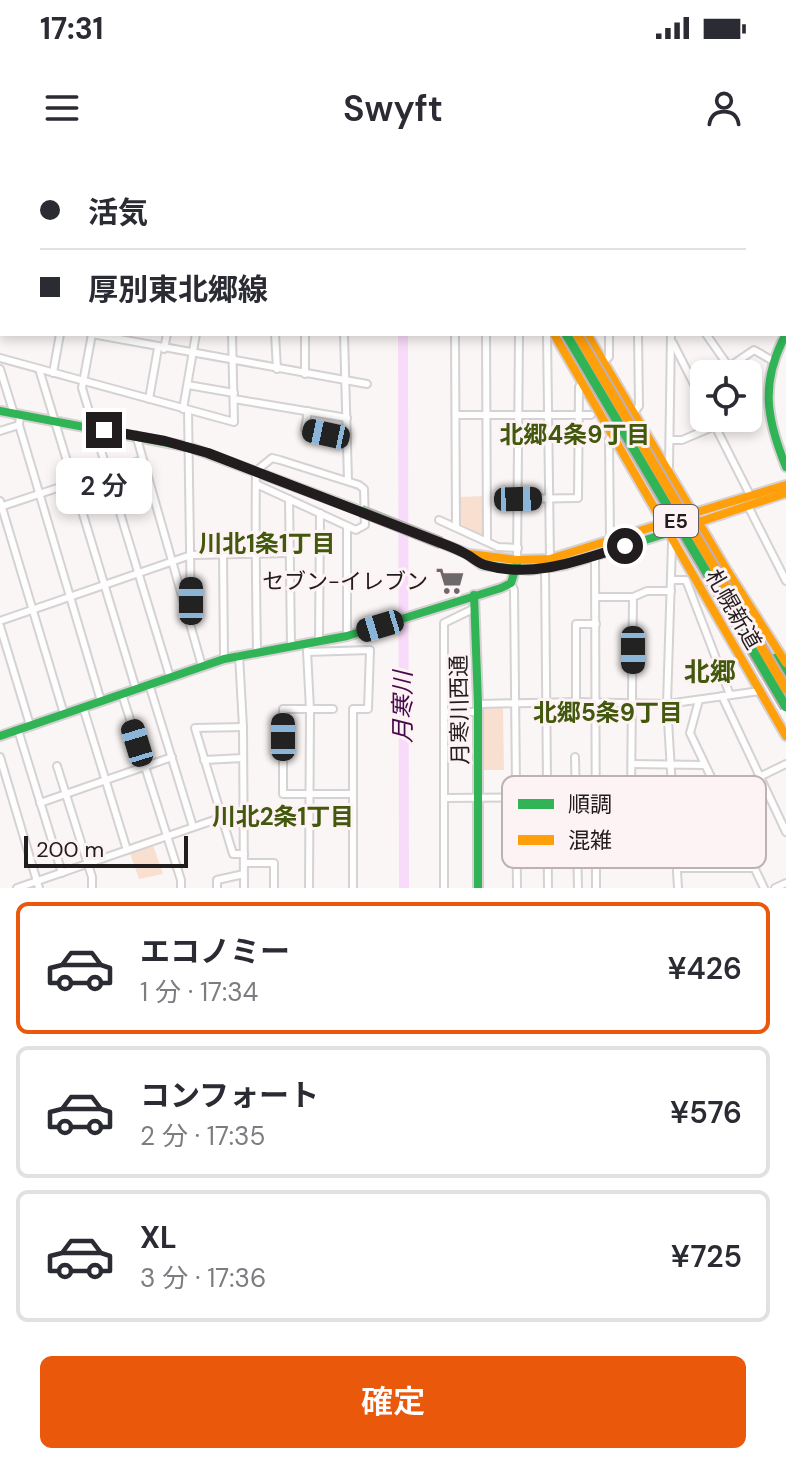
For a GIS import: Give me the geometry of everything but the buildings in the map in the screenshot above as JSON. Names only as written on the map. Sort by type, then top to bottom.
[{"type":"main road","name":"札幌新道","points":[[555,336],[786,736]]},
{"type":"main road","name":"E5","points":[[567,336],[786,707]]},
{"type":"main road","name":"E5","points":[[578,336],[786,689]]},
{"type":"main road","name":"札幌新道","points":[[588,336],[786,663]]},
{"type":"main road","points":[[784,336],[773,361],[768,387],[768,419],[786,467]]},
{"type":"main road","points":[[0,411],[17,418],[54,420],[189,447],[466,553],[482,565],[548,563],[595,555],[696,518],[786,493]]},
{"type":"main road","points":[[751,502],[780,485],[786,485]]},
{"type":"main road","points":[[548,563],[610,541],[667,528]]},
{"type":"main road","points":[[0,736],[224,659],[291,646],[307,648],[319,641],[347,636],[511,583],[517,565]]},
{"type":"main road","name":"月寒川西通","points":[[474,595],[478,708],[478,888]]},
{"type":"main road","points":[[742,613],[786,675]]},
{"type":"main road","points":[[736,623],[750,657],[786,724]]},
{"type":"street","points":[[53,373],[60,336]]},
{"type":"street","points":[[92,336],[82,388],[170,677]]},
{"type":"street","points":[[102,336],[367,384]]},
{"type":"street","points":[[149,399],[166,336]]},
{"type":"street","points":[[191,624],[186,409],[196,336]]},
{"type":"street","points":[[0,358],[234,422],[232,336]]},
{"type":"street","points":[[275,336],[277,369]]},
{"type":"street","points":[[305,336],[305,374]]},
{"type":"street","points":[[344,336],[348,481]]},
{"type":"street","points":[[455,336],[456,527]]},
{"type":"street","points":[[486,336],[487,541]]},
{"type":"street","points":[[517,565],[519,336]]},
{"type":"street","points":[[547,336],[548,776]]},
{"type":"street","points":[[604,362],[609,357],[609,336]]},
{"type":"street","points":[[634,413],[639,406],[638,336]]},
{"type":"street","points":[[712,336],[729,367],[754,350],[773,361]]},
{"type":"street","points":[[671,337],[690,376]]},
{"type":"street","points":[[669,472],[671,337]]},
{"type":"street","points":[[0,369],[101,701]]},
{"type":"street","points":[[39,369],[136,689]]},
{"type":"street","points":[[518,499],[578,498],[578,415],[582,382]]},
{"type":"street","points":[[188,385],[347,418]]},
{"type":"street","points":[[308,411],[305,429],[347,439]]},
{"type":"street","points":[[456,415],[591,415]]},
{"type":"street","points":[[0,431],[17,418]]},
{"type":"street","points":[[670,440],[682,440],[701,432]]},
{"type":"street","points":[[718,432],[786,581]]},
{"type":"street","points":[[610,541],[609,439],[614,434]]},
{"type":"street","points":[[136,435],[202,666]]},
{"type":"street","points":[[256,484],[356,530],[364,528],[366,497],[364,489],[348,481],[272,458],[256,471],[255,553],[257,652]]},
{"type":"street","points":[[64,714],[1,505],[142,460]]},
{"type":"street","points":[[289,499],[291,646]]},
{"type":"street","points":[[319,641],[320,513]]},
{"type":"street","points":[[439,520],[498,547],[518,548]]},
{"type":"street","points":[[347,527],[347,636]]},
{"type":"street","points":[[667,528],[671,580],[667,704],[672,776]]},
{"type":"street","points":[[30,725],[0,624],[32,609],[191,555],[289,553]]},
{"type":"street","points":[[223,554],[224,659]]},
{"type":"street","points":[[595,555],[596,776]]},
{"type":"street","points":[[671,580],[686,580],[726,695],[760,776]]},
{"type":"street","points":[[511,583],[514,590],[516,776]]},
{"type":"street","points":[[596,597],[633,597],[647,591],[671,591]]},
{"type":"street","points":[[631,776],[633,597]]},
{"type":"street","points":[[444,888],[444,623],[475,608]]},
{"type":"street","points":[[576,702],[576,624],[596,624]]},
{"type":"street","points":[[309,888],[310,709],[307,648],[370,650],[368,709],[353,709],[353,888]]},
{"type":"street","points":[[239,655],[243,727],[244,888]]},
{"type":"street","points":[[149,684],[193,827]]},
{"type":"street","points":[[445,712],[515,704],[667,704],[760,691]]},
{"type":"street","points":[[122,694],[181,888]]},
{"type":"street","points":[[699,700],[690,733],[710,776]]},
{"type":"street","points":[[83,707],[127,850]]},
{"type":"street","points":[[333,709],[283,709],[283,794],[353,794]]},
{"type":"street","points":[[243,727],[195,728],[233,854],[244,854]]},
{"type":"street","points":[[18,730],[62,873]]},
{"type":"street","points":[[0,757],[38,885]]},
{"type":"street","points":[[40,803],[172,757]]},
{"type":"street","points":[[575,757],[575,776]]},
{"type":"street","points":[[204,760],[243,758]]},
{"type":"street","points":[[632,764],[704,765]]},
{"type":"street","points":[[762,776],[786,764]]},
{"type":"street","points":[[57,766],[88,864],[92,888]]},
{"type":"street","points":[[766,790],[786,832]]},
{"type":"street","points":[[444,798],[502,798]]},
{"type":"street","points":[[17,888],[38,885],[62,873],[220,818]]},
{"type":"street","points":[[244,863],[274,863],[274,888]]},
{"type":"street","points":[[517,868],[517,888]]},
{"type":"street","points":[[578,868],[578,888]]},
{"type":"street","points":[[678,888],[677,868],[754,868],[764,888]]},
{"type":"street","points":[[217,888],[217,880],[244,874]]},
{"type":"street","points":[[775,888],[786,883]]},
{"type":"shaded area","points":[[484,496],[482,535],[459,523],[459,497]]},
{"type":"shaded area","points":[[482,708],[503,708],[504,770],[482,770]]},
{"type":"shaded area","points":[[153,845],[163,874],[139,879],[130,853]]},
{"type":"waterway","name":"月寒川","points":[[403,336],[404,888]]},
{"type":"traffic: fast","points":[[567,336],[786,707]]},
{"type":"traffic: fast","points":[[785,336],[772,368],[769,400],[774,432],[786,467]]},
{"type":"traffic: fast","points":[[0,411],[189,447],[361,511]]},
{"type":"traffic: fast","points":[[361,511],[441,543]]},
{"type":"traffic: fast","points":[[441,543],[466,553],[482,565],[529,570],[565,565],[674,531]]},
{"type":"traffic: fast","points":[[0,736],[224,659],[347,636],[501,588],[511,583],[517,564]]},
{"type":"traffic: fast","points":[[474,595],[478,704],[478,888]]},
{"type":"traffic: fast","points":[[775,658],[786,675]]},
{"type":"traffic: slow","points":[[555,336],[786,736]]},
{"type":"traffic: slow","points":[[578,336],[786,689]]},
{"type":"traffic: slow","points":[[588,336],[728,572],[786,663]]},
{"type":"traffic: slow","points":[[694,513],[786,485]]},
{"type":"traffic: slow","points":[[699,522],[786,493]]},
{"type":"traffic: slow","points":[[469,554],[517,560],[550,559],[668,522]]},
{"type":"place","name":"セブン-イレブン","points":[[450,581]]},
{"type":"district","name":"北郷4条9丁目","points":[[575,435]]},
{"type":"district","name":"川北1条1丁目","points":[[267,544]]},
{"type":"district","name":"北郷","points":[[710,672]]},
{"type":"district","name":"北郷5条9丁目","points":[[608,713]]},
{"type":"district","name":"川北2条1丁目","points":[[283,817]]},
{"type":"route","points":[[104,430],[165,441],[228,460],[466,553],[482,565],[516,570],[545,568],[565,565],[625,546]]}]
